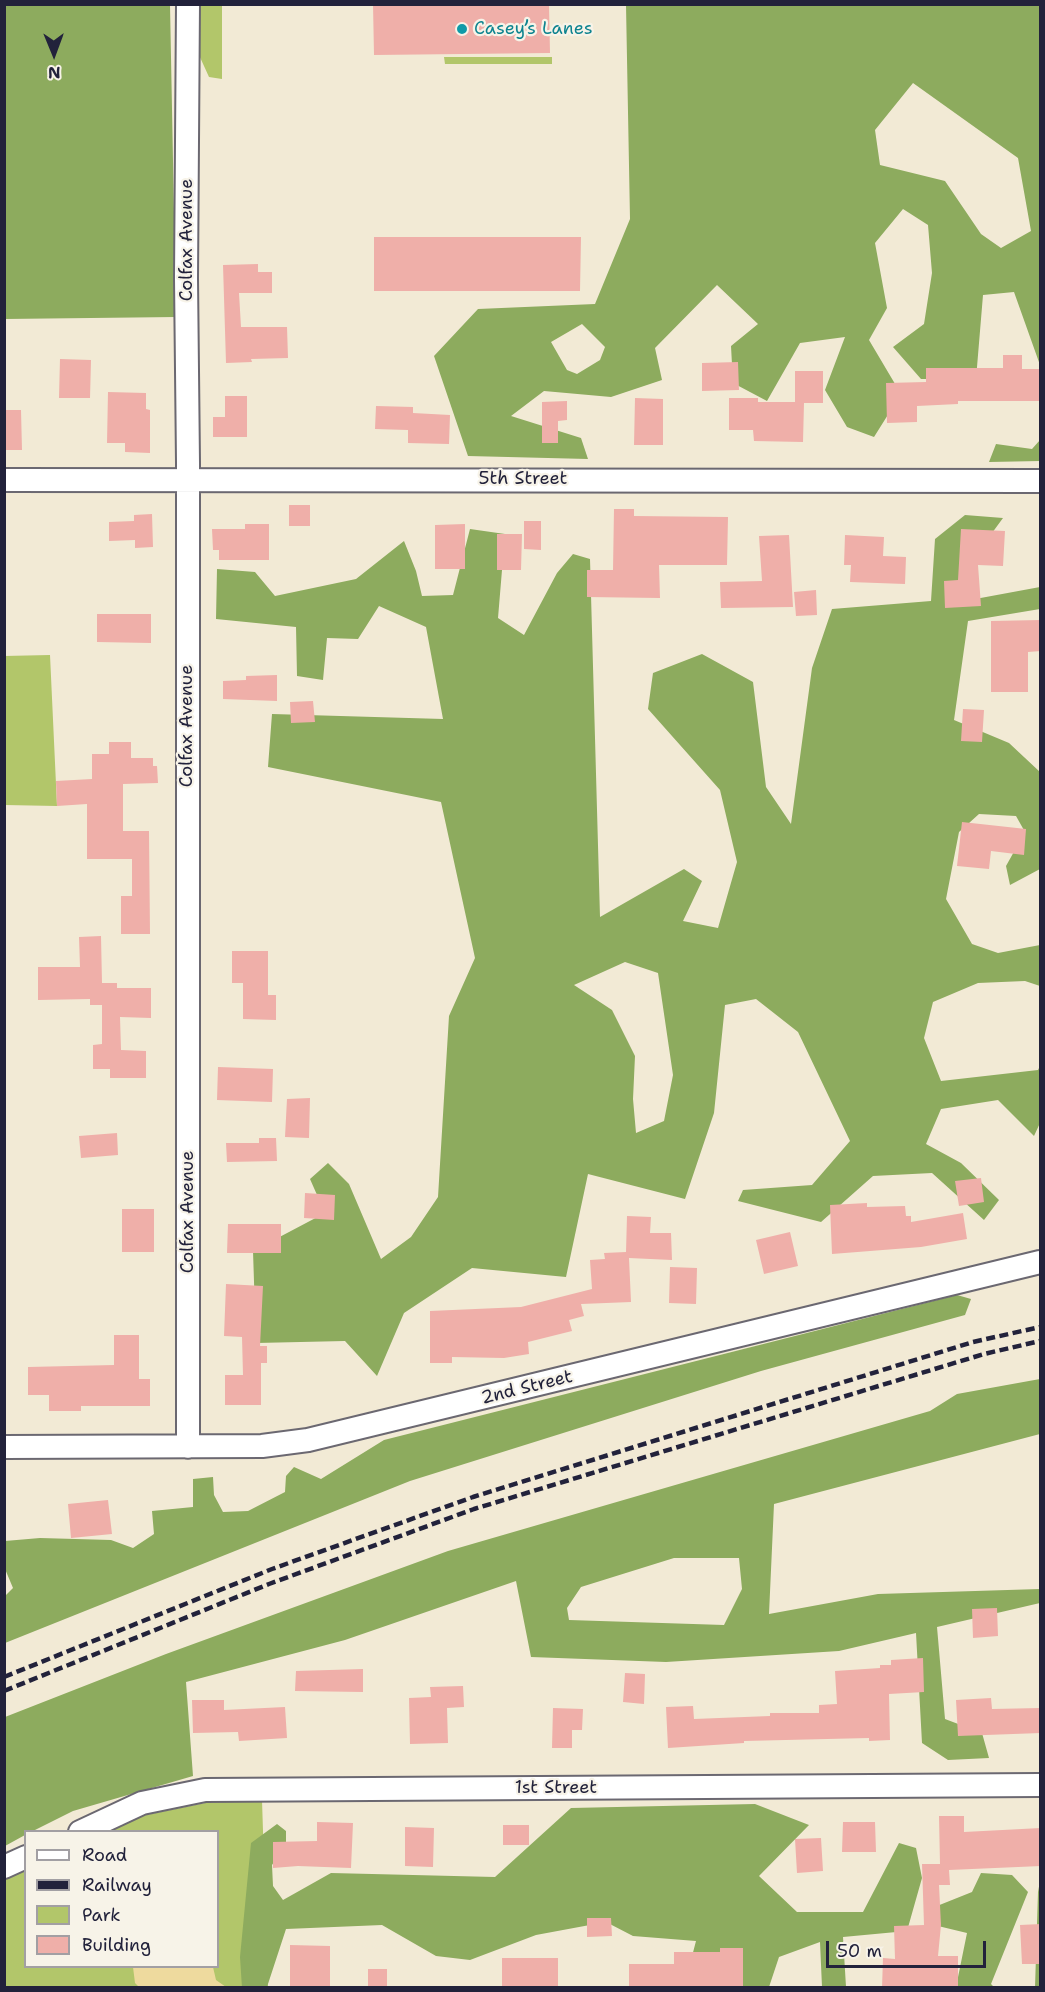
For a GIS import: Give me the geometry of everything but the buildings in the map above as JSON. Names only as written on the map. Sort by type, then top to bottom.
[{"type":"street","name":"Colfax Avenue","points":[[188,4],[188,1447]]},
{"type":"street","name":"5th Street","points":[[4,480],[1041,481]]},
{"type":"street","name":"2nd Street","points":[[4,1447],[262,1446],[347,1431],[1041,1262]]},
{"type":"street","name":"1st Street","points":[[84,1830],[142,1803],[205,1790],[1041,1785]]},
{"type":"street","points":[[4,1868],[24,1858]]},
{"type":"green space","points":[[4,5],[170,5],[176,317],[5,319]]},
{"type":"green space","points":[[200,5],[222,5],[222,79],[209,77],[199,55]]},
{"type":"green space","points":[[626,5],[1040,5],[1040,365],[1014,292],[983,295],[976,379],[921,379],[893,347],[924,324],[932,273],[928,225],[903,209],[875,243],[887,308],[869,340],[901,394],[874,437],[847,427],[825,390],[845,337],[800,343],[767,401],[733,383],[731,346],[758,324],[717,285],[655,348],[662,380],[611,397],[544,391],[511,416],[581,438],[588,459],[468,456],[434,356],[478,309],[595,304],[630,219]],"holes":[[[913,83],[1018,158],[1031,231],[1001,248],[981,234],[945,181],[880,165],[875,130]],[[582,324],[605,347],[600,360],[577,374],[567,370],[551,342]]]},
{"type":"green space","points":[[444,57],[552,57],[552,64],[445,64]]},
{"type":"green space","points":[[1040,440],[1040,461],[989,462],[996,444],[1032,449]]},
{"type":"green space","points":[[965,515],[1003,518],[981,548],[959,602],[1040,587],[1040,609],[968,621],[954,720],[1009,743],[1040,772],[1040,869],[1010,885],[1006,866],[1025,832],[1016,816],[979,814],[959,832],[946,899],[972,944],[998,953],[1040,945],[1040,986],[1025,981],[978,983],[933,1002],[924,1038],[941,1081],[1038,1070],[1040,1066],[1040,1123],[1034,1136],[998,1100],[941,1109],[926,1144],[961,1163],[999,1200],[984,1220],[932,1173],[873,1176],[821,1222],[738,1201],[743,1190],[812,1185],[850,1141],[798,1032],[756,999],[725,1005],[714,1113],[685,1199],[588,1174],[566,1277],[472,1268],[404,1313],[377,1376],[345,1341],[256,1343],[253,1251],[325,1213],[310,1179],[328,1163],[349,1184],[381,1259],[411,1237],[438,1197],[449,1016],[475,958],[441,802],[268,767],[272,714],[443,719],[426,627],[379,606],[358,639],[327,638],[323,680],[297,676],[296,627],[216,619],[217,569],[255,572],[275,596],[356,579],[404,541],[416,571],[422,596],[453,595],[470,529],[505,534],[498,618],[524,635],[557,573],[573,554],[590,559],[600,917],[684,869],[702,881],[683,921],[718,928],[737,862],[720,790],[648,709],[653,673],[702,654],[753,682],[766,787],[791,824],[812,668],[832,609],[931,601],[935,539]],"holes":[[[625,962],[658,973],[673,1075],[664,1121],[636,1133],[633,1099],[635,1056],[612,1010],[574,985]]]},
{"type":"green space","points":[[50,655],[57,806],[5,805],[4,656]]},
{"type":"green space","points":[[957,1295],[971,1299],[965,1315],[761,1371],[410,1481],[5,1643],[5,1596],[13,1588],[5,1569],[5,1541],[40,1538],[111,1540],[133,1548],[154,1534],[152,1511],[193,1507],[193,1479],[213,1477],[214,1495],[223,1512],[248,1511],[285,1492],[286,1476],[294,1467],[321,1479],[384,1440]]},
{"type":"green space","points":[[1040,1379],[1040,1434],[774,1504],[769,1614],[878,1594],[1040,1589],[1040,1603],[937,1627],[945,1719],[982,1733],[989,1758],[948,1760],[922,1743],[916,1633],[839,1651],[666,1662],[531,1657],[516,1581],[345,1640],[186,1682],[193,1776],[73,1811],[35,1830],[24,1830],[24,1836],[5,1846],[5,1717],[166,1654],[448,1551],[930,1411],[957,1394]],"holes":[[[674,1558],[739,1558],[742,1589],[724,1625],[569,1620],[567,1608],[581,1587]]]},
{"type":"green space","points":[[262,1800],[268,1987],[5,1987],[4,1874],[24,1865],[24,1968],[219,1968],[219,1830],[99,1830],[121,1820],[205,1803]]},
{"type":"green space","points":[[755,1804],[809,1825],[759,1876],[797,1912],[863,1912],[899,1843],[916,1848],[922,1878],[907,1931],[843,1937],[846,1987],[822,1987],[820,1942],[779,1957],[769,1987],[684,1987],[696,1941],[633,1936],[606,1922],[536,1935],[470,1960],[436,1956],[382,1925],[286,1929],[267,1987],[242,1988],[240,1957],[251,1843],[277,1824],[286,1831],[286,1844],[272,1865],[273,1886],[283,1900],[331,1873],[495,1877],[571,1808]]},
{"type":"green space","points":[[981,1873],[1012,1875],[1028,1892],[991,1984],[994,1987],[956,1987],[967,1933],[938,1926],[937,1906],[972,1892]]},
{"type":"green space","points":[[1040,1881],[1040,1987],[1035,1988],[1038,1892]]},
{"type":"sand","points":[[133,1968],[213,1968],[216,1980],[226,1987],[139,1987],[135,1983]]},
{"type":"railway","points":[[4,1677],[272,1569],[473,1497],[973,1342],[1040,1327]]},
{"type":"railway","points":[[4,1691],[269,1584],[474,1509],[984,1354],[1040,1341]]},
{"type":"place","name":"Casey’s Lanes","points":[[462,29]]}]
